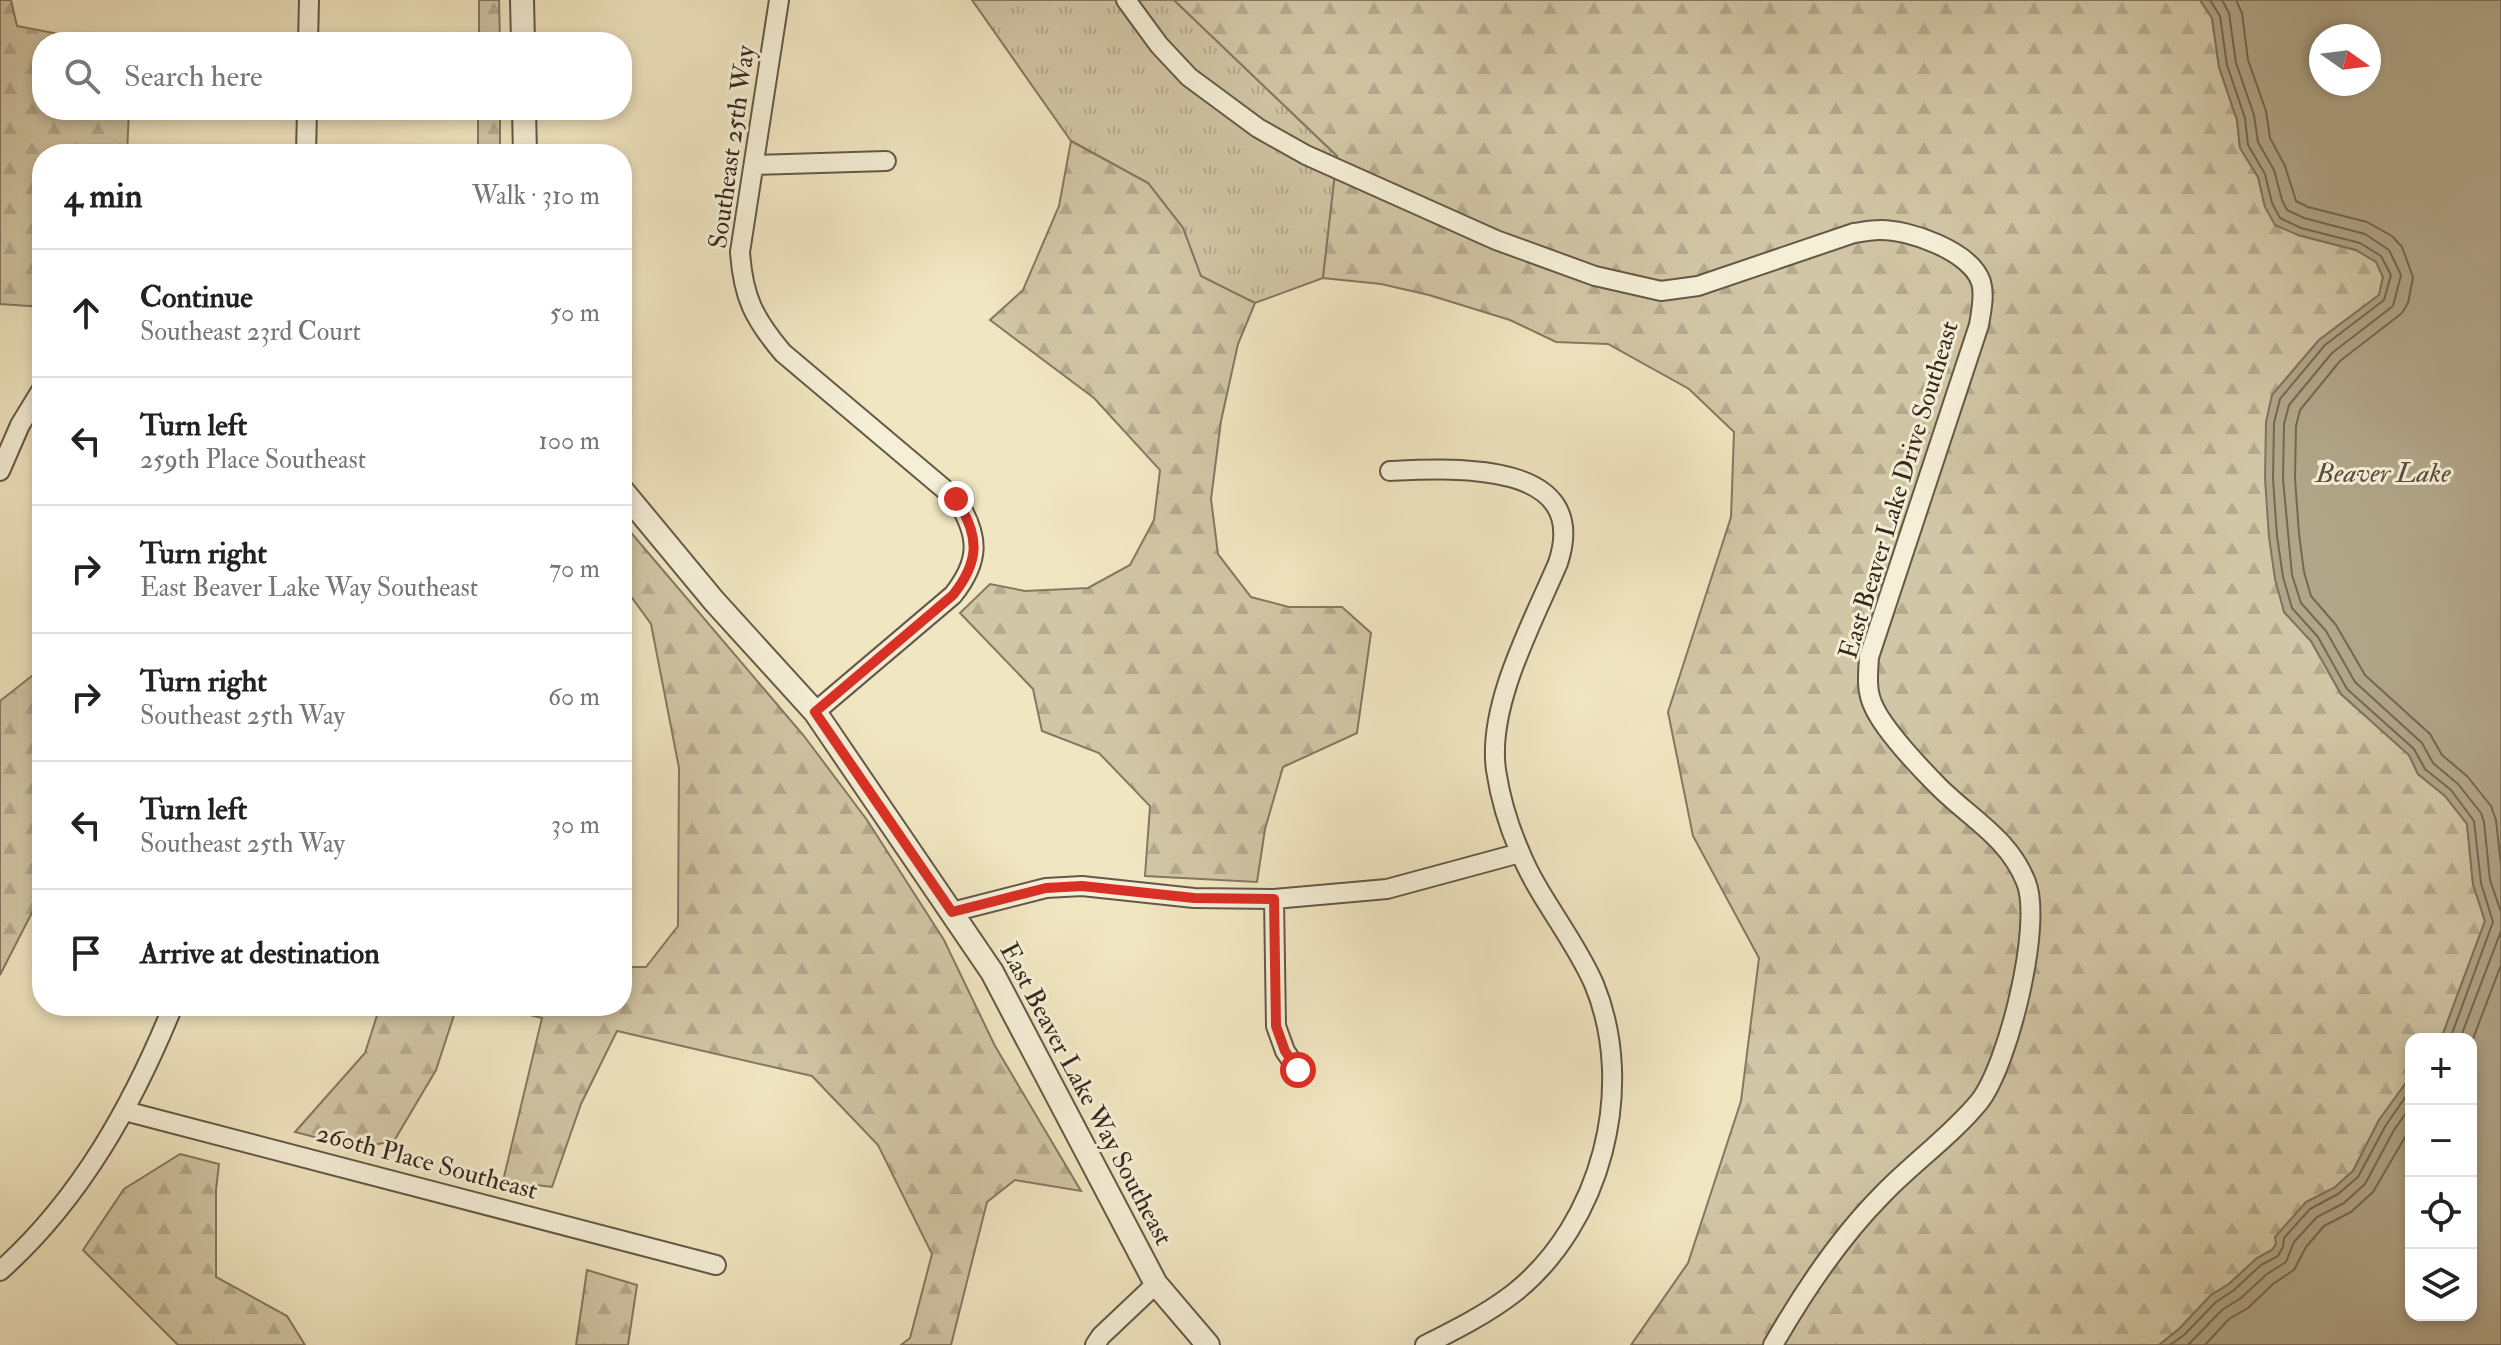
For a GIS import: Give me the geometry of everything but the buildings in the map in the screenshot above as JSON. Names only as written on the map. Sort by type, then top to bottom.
[{"type":"street","points":[[308,32],[309,0]]},
{"type":"street","points":[[522,0],[523,32]]},
{"type":"street","name":"Southeast 25th Way","points":[[779,0],[740,252],[743,284],[766,333],[783,353],[956,499],[968,518],[974,538],[974,558],[966,578],[953,595],[815,712]]},
{"type":"street","name":"East Beaver Lake Drive Southeast","points":[[1126,0],[1159,45],[1189,77],[1258,128],[1306,155],[1496,240],[1583,272],[1661,291],[1698,286],[1854,233],[1881,230],[1911,235],[1942,247],[1963,259],[1981,283],[1979,325],[1869,657],[1867,683],[1873,705],[1886,726],[1942,790],[2005,844],[2019,865],[2028,885],[2031,911],[2018,1002],[2005,1049],[1980,1101],[1881,1196],[1828,1258],[1799,1299],[1773,1345]]},
{"type":"street","points":[[306,144],[307,120]]},
{"type":"street","points":[[524,120],[525,144]]},
{"type":"street","points":[[754,165],[886,161]]},
{"type":"street","points":[[0,471],[32,405]]},
{"type":"street","points":[[1390,471],[1469,469],[1530,483],[1555,502],[1562,518],[1565,541],[1503,696],[1496,730],[1496,769],[1520,853],[1594,986],[1607,1026],[1611,1079],[1605,1146],[1587,1196],[1566,1237],[1542,1267],[1514,1293],[1425,1345]]},
{"type":"street","name":"East Beaver Lake Way Southeast","points":[[632,502],[714,601],[815,712],[952,912],[992,972],[1156,1284],[1208,1345]]},
{"type":"street","points":[[952,912],[1046,888],[1082,886],[1194,898],[1274,899],[1387,889],[1520,853]]},
{"type":"street","points":[[1274,899],[1276,1026],[1285,1051],[1298,1070]]},
{"type":"street","points":[[0,1271],[50,1219],[91,1166],[125,1111],[168,1016]]},
{"type":"street","name":"260th Place Southeast","points":[[125,1111],[716,1265]]},
{"type":"street","points":[[1095,1345],[1156,1284]]},
{"type":"green space","points":[[0,0],[11,0],[17,26],[48,32],[32,32],[32,120],[129,120],[127,144],[32,144],[32,306],[0,304]]},
{"type":"green space","points":[[479,0],[499,0],[500,32],[479,32]]},
{"type":"green space","points":[[972,0],[1174,0],[1337,156],[1323,278],[1255,303],[1201,277],[1183,228],[1148,183],[1071,141]]},
{"type":"green space","points":[[1174,0],[2200,0],[2212,18],[2219,67],[2237,120],[2240,148],[2258,177],[2265,207],[2298,235],[2356,250],[2376,261],[2383,277],[2379,295],[2319,340],[2272,395],[2284,612],[2311,641],[2341,694],[2409,755],[2418,774],[2445,796],[2467,824],[2473,884],[2485,921],[2443,1033],[2405,1033],[2405,1084],[2379,1120],[2353,1171],[2334,1188],[2306,1202],[2272,1250],[2257,1258],[2229,1284],[2211,1295],[2159,1345],[1631,1345],[1688,1263],[1741,1101],[1759,958],[1693,836],[1668,712],[1731,517],[1734,432],[1689,389],[1608,344],[1556,342],[1510,320],[1429,295],[1381,284],[1323,278],[1337,156]]},
{"type":"green space","points":[[478,120],[500,120],[500,144],[478,144]]},
{"type":"green space","points":[[1071,141],[1148,183],[1183,228],[1201,276],[1255,303],[1238,344],[1221,421],[1211,499],[1218,554],[1251,597],[1289,607],[1342,607],[1371,633],[1357,733],[1283,767],[1265,829],[1257,882],[1145,876],[1150,806],[1099,753],[1042,731],[1033,689],[960,613],[990,584],[1025,591],[1088,588],[1130,565],[1154,520],[1160,470],[1094,398],[990,320],[1023,290],[1059,206]]},
{"type":"green space","points":[[632,534],[804,736],[867,820],[944,940],[995,1046],[1081,1191],[1015,1180],[987,1202],[951,1345],[901,1345],[910,1338],[932,1254],[878,1145],[812,1076],[617,1031],[581,1104],[552,1187],[503,1181],[542,1018],[534,1016],[632,1016],[632,967],[646,967],[678,926],[679,768],[651,624],[632,598]]},
{"type":"green space","points":[[32,676],[32,913],[0,975],[0,701]]},
{"type":"green space","points":[[377,1016],[454,1016],[436,1070],[394,1141],[357,1148],[295,1132],[365,1053]]},
{"type":"green space","points":[[180,1154],[219,1164],[216,1277],[287,1316],[305,1345],[178,1345],[83,1250],[124,1189]]},
{"type":"green space","points":[[587,1270],[637,1285],[628,1345],[576,1345]]},
{"type":"water","name":"Beaver Lake","points":[[2200,0],[2501,0],[2501,1345],[2159,1345],[2211,1295],[2229,1284],[2257,1258],[2272,1250],[2276,1244],[2275,1237],[2306,1202],[2334,1188],[2353,1171],[2379,1120],[2405,1084],[2405,1321],[2477,1321],[2477,1033],[2443,1033],[2485,921],[2473,884],[2467,824],[2445,796],[2418,774],[2409,755],[2341,694],[2311,641],[2284,612],[2269,537],[2265,479],[2266,422],[2272,395],[2319,340],[2379,295],[2383,277],[2376,262],[2356,250],[2298,235],[2275,225],[2265,207],[2258,177],[2240,148],[2237,120],[2219,67],[2212,18]]},
{"type":"route","points":[[956,499],[968,518],[974,538],[974,558],[966,578],[953,595],[815,712],[952,912],[1046,888],[1082,886],[1194,898],[1274,899],[1276,1026],[1285,1051],[1298,1070]]}]
